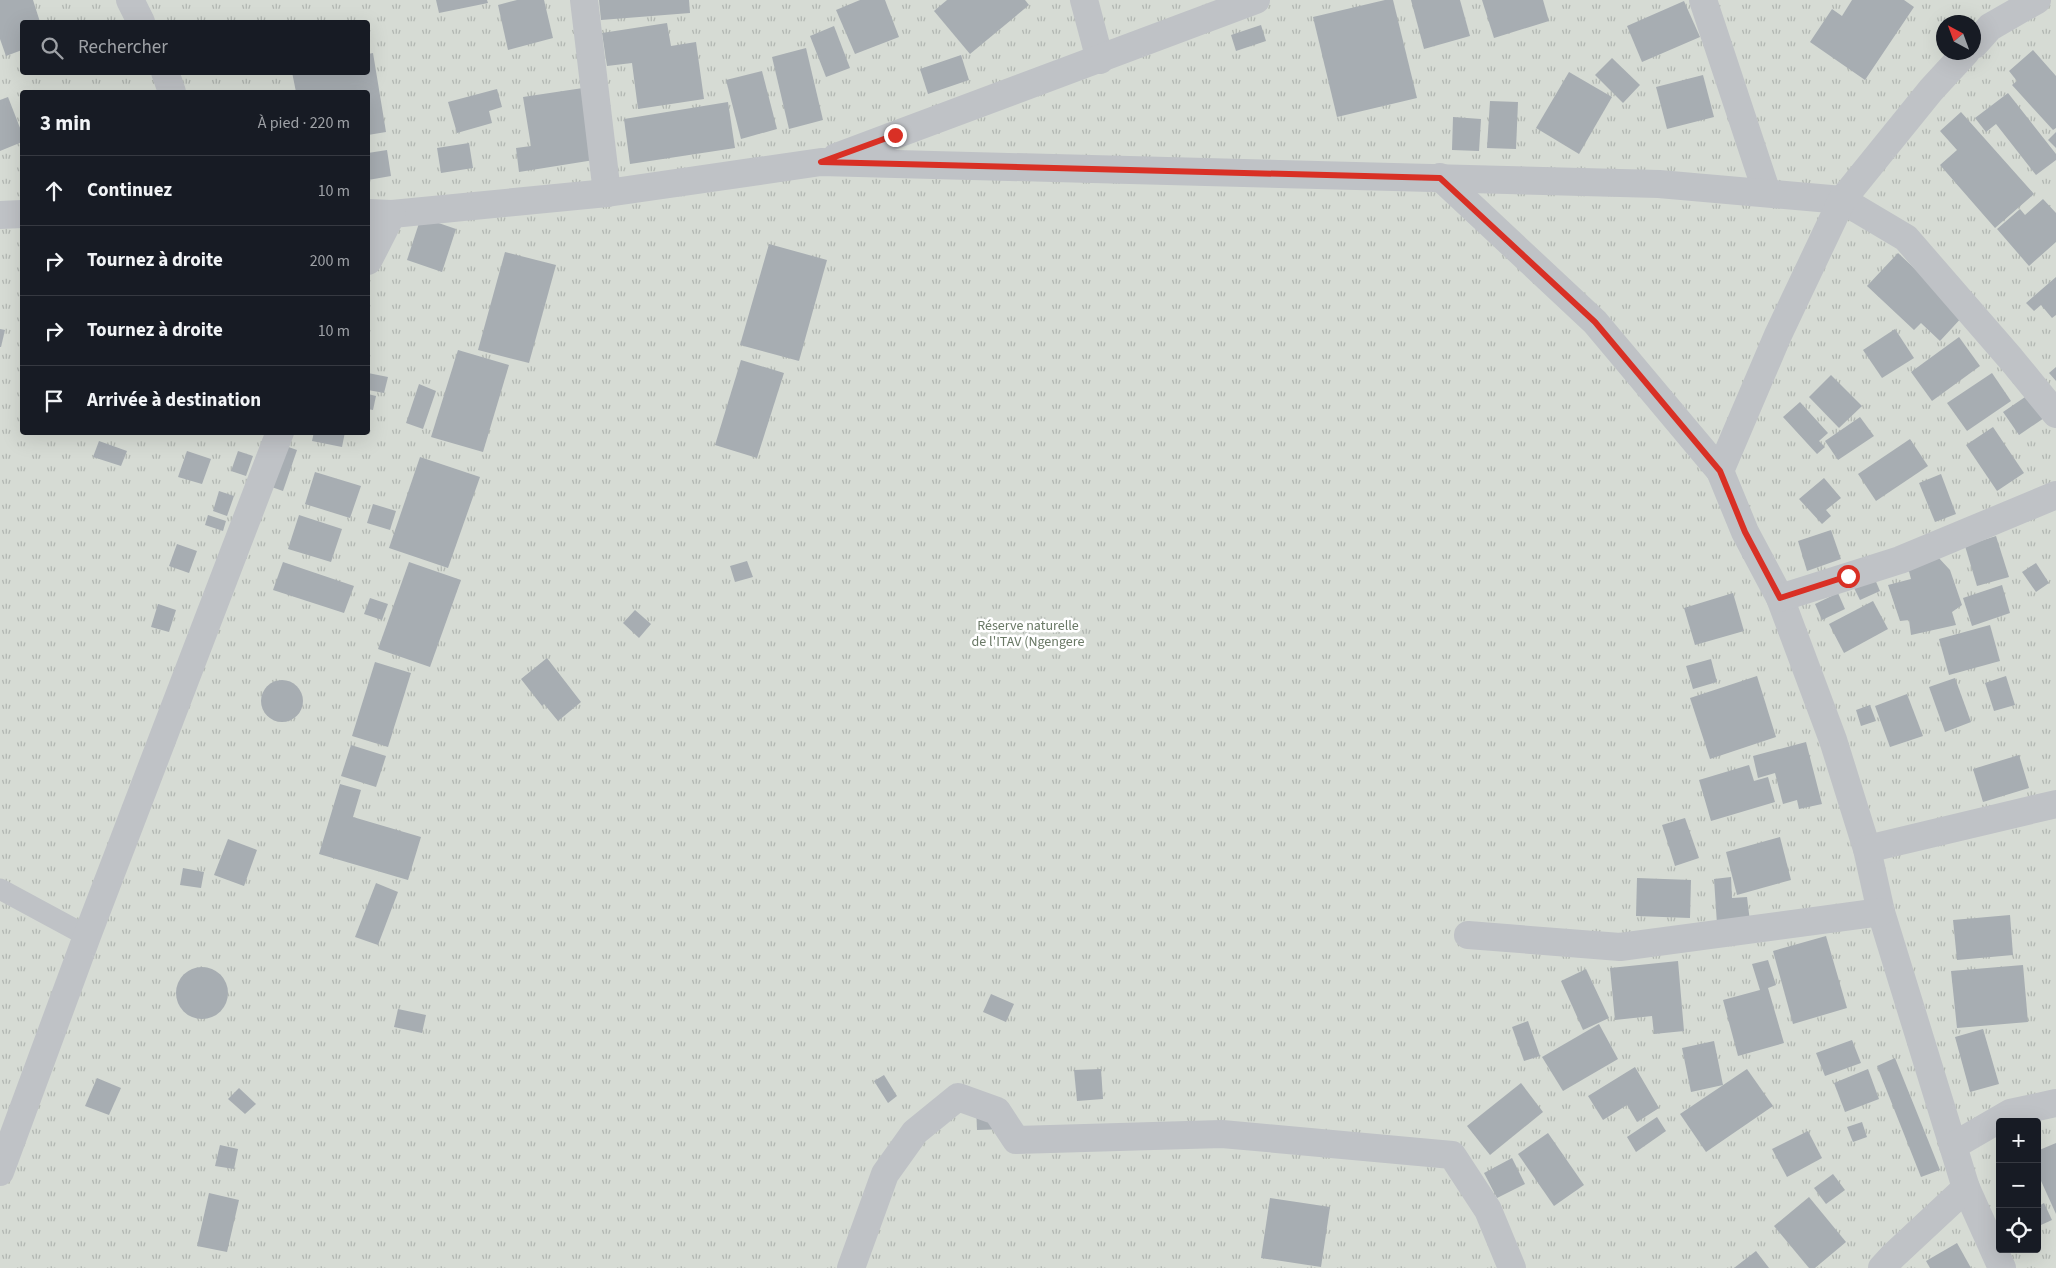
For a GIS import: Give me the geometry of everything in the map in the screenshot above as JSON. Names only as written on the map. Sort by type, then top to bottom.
[{"type":"street","points":[[130,0],[140,20]]},
{"type":"street","points":[[584,0],[607,193]]},
{"type":"street","points":[[1084,0],[1100,60]]},
{"type":"street","points":[[821,162],[1100,60],[1256,0]]},
{"type":"street","points":[[1703,0],[1767,193]]},
{"type":"street","points":[[1981,37],[1990,27],[2037,0]]},
{"type":"street","points":[[1720,471],[1778,335],[1842,200],[1931,90],[1959,60]]},
{"type":"street","points":[[166,75],[171,90]]},
{"type":"street","points":[[370,253],[380,214],[607,193],[821,162],[1659,184],[1842,200],[1906,238],[2056,414]]},
{"type":"street","points":[[1440,178],[1595,322],[1720,471],[1745,532],[1780,598],[1833,740],[1867,850],[1881,912],[1966,1188],[2002,1268]]},
{"type":"street","points":[[0,215],[20,214]]},
{"type":"street","points":[[0,1172],[87,936],[279,435]]},
{"type":"street","points":[[1780,598],[1900,560],[2056,494]]},
{"type":"street","points":[[1867,850],[2056,804]]},
{"type":"street","points":[[1468,935],[1620,947],[1881,912]]},
{"type":"street","points":[[851,1268],[885,1174],[915,1132],[958,1097],[997,1110],[1016,1140],[1222,1134],[1452,1155],[1488,1210],[1512,1268]]},
{"type":"street","points":[[1953,1146],[2010,1113],[2056,1103]]},
{"type":"street","points":[[1882,1268],[1892,1256],[1966,1188]]},
{"type":"lane","points":[[0,889],[87,936]]},
{"type":"green space","name":"Réserve naturelle de l'ITAV (Ngengere","points":[[0,0],[2056,0],[2056,1268],[0,1268]]},
{"type":"building","points":[[0,0],[33,0],[39,20],[20,20],[20,51],[6,56],[0,39]]},
{"type":"building","points":[[436,0],[487,0],[488,3],[439,13]]},
{"type":"building","points":[[517,0],[544,0],[553,38],[508,50],[498,5]]},
{"type":"building","points":[[599,0],[689,0],[690,13],[601,20]]},
{"type":"building","points":[[860,0],[885,0],[899,37],[855,54],[836,10]]},
{"type":"building","points":[[947,0],[1025,0],[1029,5],[970,54],[934,11]]},
{"type":"building","points":[[1385,0],[1393,0],[1417,98],[1337,117],[1313,17]]},
{"type":"building","points":[[1411,0],[1460,0],[1470,36],[1424,49]]},
{"type":"building","points":[[1482,0],[1543,0],[1549,21],[1494,38]]},
{"type":"building","points":[[1852,0],[1904,0],[1914,7],[1865,80],[1810,42],[1832,9],[1842,16]]},
{"type":"building","points":[[1684,1],[1700,37],[1642,62],[1627,26]]},
{"type":"building","points":[[667,23],[671,46],[696,42],[704,99],[638,109],[632,63],[607,66],[602,33]]},
{"type":"building","points":[[1261,25],[1266,41],[1236,51],[1231,35]]},
{"type":"building","points":[[834,26],[850,68],[826,77],[810,36]]},
{"type":"building","points":[[806,48],[823,120],[789,129],[772,57]]},
{"type":"building","points":[[2033,50],[2056,76],[2056,128],[2053,130],[2012,85],[2017,81],[2009,71]]},
{"type":"building","points":[[373,53],[386,132],[370,135],[370,90],[296,90],[293,75],[370,75],[370,54]]},
{"type":"building","points":[[961,55],[969,80],[928,94],[920,69]]},
{"type":"building","points":[[1612,58],[1640,85],[1623,103],[1595,75]]},
{"type":"building","points":[[762,71],[777,129],[741,139],[726,80]]},
{"type":"building","points":[[1569,72],[1612,97],[1579,154],[1536,128]]},
{"type":"building","points":[[1703,75],[1714,117],[1667,129],[1656,87]]},
{"type":"building","points":[[583,88],[594,160],[519,172],[516,148],[531,146],[523,97]]},
{"type":"building","points":[[497,89],[502,107],[489,111],[492,123],[457,133],[448,102]]},
{"type":"building","points":[[2008,93],[2056,154],[2056,160],[2036,175],[1996,124],[1986,132],[1975,118]]},
{"type":"building","points":[[8,97],[20,128],[20,143],[0,151],[0,100]]},
{"type":"building","points":[[1490,101],[1518,102],[1516,149],[1487,148]]},
{"type":"building","points":[[728,102],[735,148],[630,164],[624,119]]},
{"type":"building","points":[[1961,112],[2034,194],[1995,228],[1940,165],[1957,150],[1940,131]]},
{"type":"building","points":[[1453,117],[1481,119],[1479,151],[1452,150]]},
{"type":"building","points":[[2056,132],[2056,148],[2048,140]]},
{"type":"building","points":[[469,143],[473,168],[441,173],[437,148]]},
{"type":"building","points":[[387,150],[391,176],[370,180],[370,153]]},
{"type":"building","points":[[2043,199],[2056,213],[2056,242],[2029,266],[1997,229],[2020,209],[2025,215]]},
{"type":"building","points":[[421,217],[456,229],[442,272],[407,260]]},
{"type":"building","points":[[769,244],[827,260],[799,361],[740,345]]},
{"type":"building","points":[[505,252],[556,265],[529,363],[478,350]]},
{"type":"building","points":[[1898,253],[1964,315],[1940,341],[1921,323],[1914,330],[1867,286]]},
{"type":"building","points":[[2056,277],[2056,315],[2052,318],[2041,305],[2034,311],[2026,303]]},
{"type":"building","points":[[0,329],[5,330],[1,347],[0,347]]},
{"type":"building","points":[[1895,329],[1914,358],[1882,378],[1863,350]]},
{"type":"building","points":[[1959,337],[1980,366],[1932,401],[1911,372]]},
{"type":"building","points":[[458,350],[509,365],[483,452],[431,437]]},
{"type":"building","points":[[741,360],[784,373],[757,458],[715,445]]},
{"type":"building","points":[[2056,367],[2056,381],[2049,373]]},
{"type":"building","points":[[370,373],[388,377],[384,393],[370,390]]},
{"type":"building","points":[[1992,373],[2011,401],[1967,431],[1947,403]]},
{"type":"building","points":[[1831,375],[1862,406],[1839,428],[1809,397]]},
{"type":"building","points":[[419,384],[436,391],[423,429],[406,423]]},
{"type":"building","points":[[370,394],[376,396],[373,410],[370,409]]},
{"type":"building","points":[[2028,395],[2044,418],[2019,435],[2003,412]]},
{"type":"building","points":[[1800,402],[1828,433],[1819,441],[1825,447],[1817,454],[1783,417]]},
{"type":"building","points":[[1860,417],[1874,436],[1838,460],[1825,441]]},
{"type":"building","points":[[1993,427],[2024,473],[1997,491],[1966,445]]},
{"type":"building","points":[[313,435],[344,435],[342,447],[312,441]]},
{"type":"building","points":[[1910,439],[1928,466],[1876,501],[1858,474]]},
{"type":"building","points":[[99,441],[127,451],[121,466],[93,457]]},
{"type":"building","points":[[277,443],[297,450],[283,491],[263,484]]},
{"type":"building","points":[[187,451],[211,459],[202,484],[178,477]]},
{"type":"building","points":[[238,451],[253,456],[246,476],[231,471]]},
{"type":"building","points":[[420,457],[480,477],[448,568],[389,548]]},
{"type":"building","points":[[315,472],[361,486],[350,518],[305,504]]},
{"type":"building","points":[[1941,474],[1956,514],[1935,522],[1919,483]]},
{"type":"building","points":[[1824,478],[1841,498],[1826,510],[1831,516],[1822,524],[1799,499]]},
{"type":"building","points":[[219,491],[234,496],[227,516],[213,511]]},
{"type":"building","points":[[373,504],[396,511],[390,530],[367,523]]},
{"type":"building","points":[[208,515],[226,521],[223,531],[205,525]]},
{"type":"building","points":[[299,515],[342,529],[331,562],[288,549]]},
{"type":"building","points":[[1831,530],[1841,559],[1807,571],[1798,541]]},
{"type":"building","points":[[1996,536],[2009,577],[1977,586],[1965,546]]},
{"type":"building","points":[[177,544],[197,551],[189,573],[169,566]]},
{"type":"building","points":[[1937,556],[1950,570],[1962,605],[1952,612],[1956,625],[1911,635],[1909,620],[1900,621],[1888,585],[1911,579],[1907,564]]},
{"type":"building","points":[[747,561],[753,577],[735,582],[730,566]]},
{"type":"building","points":[[283,562],[354,586],[344,613],[273,590]]},
{"type":"building","points":[[409,562],[461,580],[430,667],[378,649]]},
{"type":"building","points":[[2036,563],[2049,583],[2036,592],[2022,572]]},
{"type":"building","points":[[1874,577],[1880,591],[1860,600],[1853,586]]},
{"type":"building","points":[[2002,585],[2010,613],[1972,626],[1963,598]]},
{"type":"building","points":[[1733,593],[1744,631],[1695,645],[1684,608]]},
{"type":"building","points":[[1838,593],[1845,609],[1822,620],[1815,604]]},
{"type":"building","points":[[370,598],[388,604],[382,620],[364,614]]},
{"type":"building","points":[[1873,601],[1888,629],[1844,653],[1829,624]]},
{"type":"building","points":[[158,604],[176,610],[169,632],[151,627]]},
{"type":"building","points":[[635,610],[651,624],[639,638],[623,623]]},
{"type":"building","points":[[1990,625],[2000,661],[1949,675],[1939,639]]},
{"type":"building","points":[[547,658],[581,702],[558,721],[544,704],[542,706],[521,679]]},
{"type":"building","points":[[1711,659],[1717,682],[1693,689],[1686,666]]},
{"type":"building","points":[[375,662],[411,673],[388,747],[352,736]]},
{"type":"building","points":[[1757,676],[1776,737],[1710,759],[1690,698]]},
{"type":"building","points":[[2006,676],[2015,705],[1994,711],[1985,683]]},
{"type":"building","points":[[1955,678],[1971,722],[1945,732],[1929,687]]},
{"type":"building","points":[[286,680],[294,683],[300,689],[303,701],[300,713],[294,719],[278,722],[270,719],[264,713],[261,697],[264,689],[270,683]]},
{"type":"building","points":[[1907,694],[1923,736],[1890,747],[1875,706]]},
{"type":"building","points":[[1870,705],[1876,721],[1861,726],[1856,710]]},
{"type":"building","points":[[1806,742],[1822,804],[1799,809],[1797,800],[1783,804],[1775,773],[1758,778],[1753,756]]},
{"type":"building","points":[[351,745],[386,756],[376,787],[341,776]]},
{"type":"building","points":[[2019,755],[2029,788],[1983,802],[1973,769]]},
{"type":"building","points":[[1749,765],[1754,781],[1768,777],[1775,802],[1711,821],[1699,780]]},
{"type":"building","points":[[340,784],[361,790],[353,817],[421,837],[408,880],[319,854]]},
{"type":"building","points":[[1685,818],[1699,858],[1675,866],[1662,825]]},
{"type":"building","points":[[1780,837],[1791,880],[1737,895],[1726,852]]},
{"type":"building","points":[[228,839],[257,850],[244,886],[214,875]]},
{"type":"building","points":[[183,868],[204,872],[201,888],[180,885]]},
{"type":"building","points":[[1731,877],[1732,898],[1747,897],[1750,922],[1717,924],[1714,879]]},
{"type":"building","points":[[1637,878],[1691,880],[1690,918],[1636,916]]},
{"type":"building","points":[[376,883],[398,892],[378,945],[355,937]]},
{"type":"building","points":[[2010,915],[2013,955],[1957,960],[1953,920]]},
{"type":"building","points":[[1826,936],[1847,1008],[1793,1024],[1773,951]]},
{"type":"building","points":[[1768,960],[1776,985],[1768,988],[1784,1043],[1738,1056],[1723,1000],[1760,990],[1752,964]]},
{"type":"building","points":[[1678,961],[1684,1031],[1654,1034],[1652,1016],[1615,1020],[1610,968]]},
{"type":"building","points":[[2023,965],[2028,1022],[1957,1028],[1951,971]]},
{"type":"building","points":[[197,967],[207,967],[221,974],[228,988],[228,998],[221,1012],[207,1019],[197,1019],[187,1015],[180,1008],[176,998],[176,988],[180,978],[187,971]]},
{"type":"building","points":[[1586,969],[1609,1018],[1583,1030],[1561,981]]},
{"type":"building","points":[[991,994],[1014,1004],[1006,1022],[983,1012]]},
{"type":"building","points":[[398,1009],[426,1015],[422,1033],[394,1027]]},
{"type":"building","points":[[1528,1021],[1540,1056],[1524,1061],[1512,1027]]},
{"type":"building","points":[[1599,1024],[1618,1059],[1563,1091],[1542,1057]]},
{"type":"building","points":[[1983,1029],[1999,1084],[1970,1092],[1955,1037]]},
{"type":"building","points":[[1852,1040],[1861,1063],[1825,1076],[1816,1053]]},
{"type":"building","points":[[1714,1041],[1723,1085],[1691,1092],[1682,1048]]},
{"type":"building","points":[[1895,1058],[1940,1170],[1921,1177],[1877,1066]]},
{"type":"building","points":[[1635,1067],[1659,1108],[1637,1122],[1627,1105],[1603,1120],[1588,1096]]},
{"type":"building","points":[[1101,1069],[1103,1099],[1077,1101],[1074,1070]]},
{"type":"building","points":[[1747,1069],[1773,1106],[1706,1152],[1680,1114]]},
{"type":"building","points":[[1868,1069],[1879,1099],[1845,1112],[1834,1083]]},
{"type":"building","points":[[884,1075],[897,1096],[888,1103],[874,1081]]},
{"type":"building","points":[[97,1078],[121,1088],[109,1115],[85,1106]]},
{"type":"building","points":[[1521,1083],[1543,1112],[1490,1155],[1467,1126]]},
{"type":"building","points":[[239,1088],[256,1104],[245,1114],[228,1099]]},
{"type":"building","points":[[976,1105],[1005,1129],[977,1130]]},
{"type":"building","points":[[1657,1117],[1666,1131],[1636,1152],[1627,1137]]},
{"type":"building","points":[[1862,1122],[1867,1137],[1853,1142],[1847,1127]]},
{"type":"building","points":[[1808,1131],[1822,1158],[1787,1177],[1772,1149]]},
{"type":"building","points":[[1548,1133],[1584,1185],[1554,1206],[1518,1154]]},
{"type":"building","points":[[2056,1143],[2056,1214],[2041,1181],[2041,1149]]},
{"type":"building","points":[[220,1145],[238,1149],[234,1169],[215,1166]]},
{"type":"building","points":[[1512,1158],[1525,1184],[1497,1198],[1484,1173]]},
{"type":"building","points":[[1833,1174],[1845,1190],[1826,1204],[1814,1188]]},
{"type":"building","points":[[209,1193],[239,1200],[227,1252],[197,1246]]},
{"type":"building","points":[[1809,1197],[1846,1242],[1815,1268],[1809,1268],[1774,1226]]},
{"type":"building","points":[[1270,1198],[1330,1207],[1321,1267],[1261,1258]]},
{"type":"building","points":[[2044,1203],[2052,1220],[2041,1225],[2041,1208],[2041,1205]]},
{"type":"building","points":[[1957,1243],[1971,1268],[1930,1268],[1926,1261]]},
{"type":"building","points":[[1756,1251],[1769,1268],[1734,1268]]},
{"type":"route","points":[[895,135],[821,162],[1440,178],[1595,322],[1720,471],[1745,532],[1780,598],[1848,576]]}]
